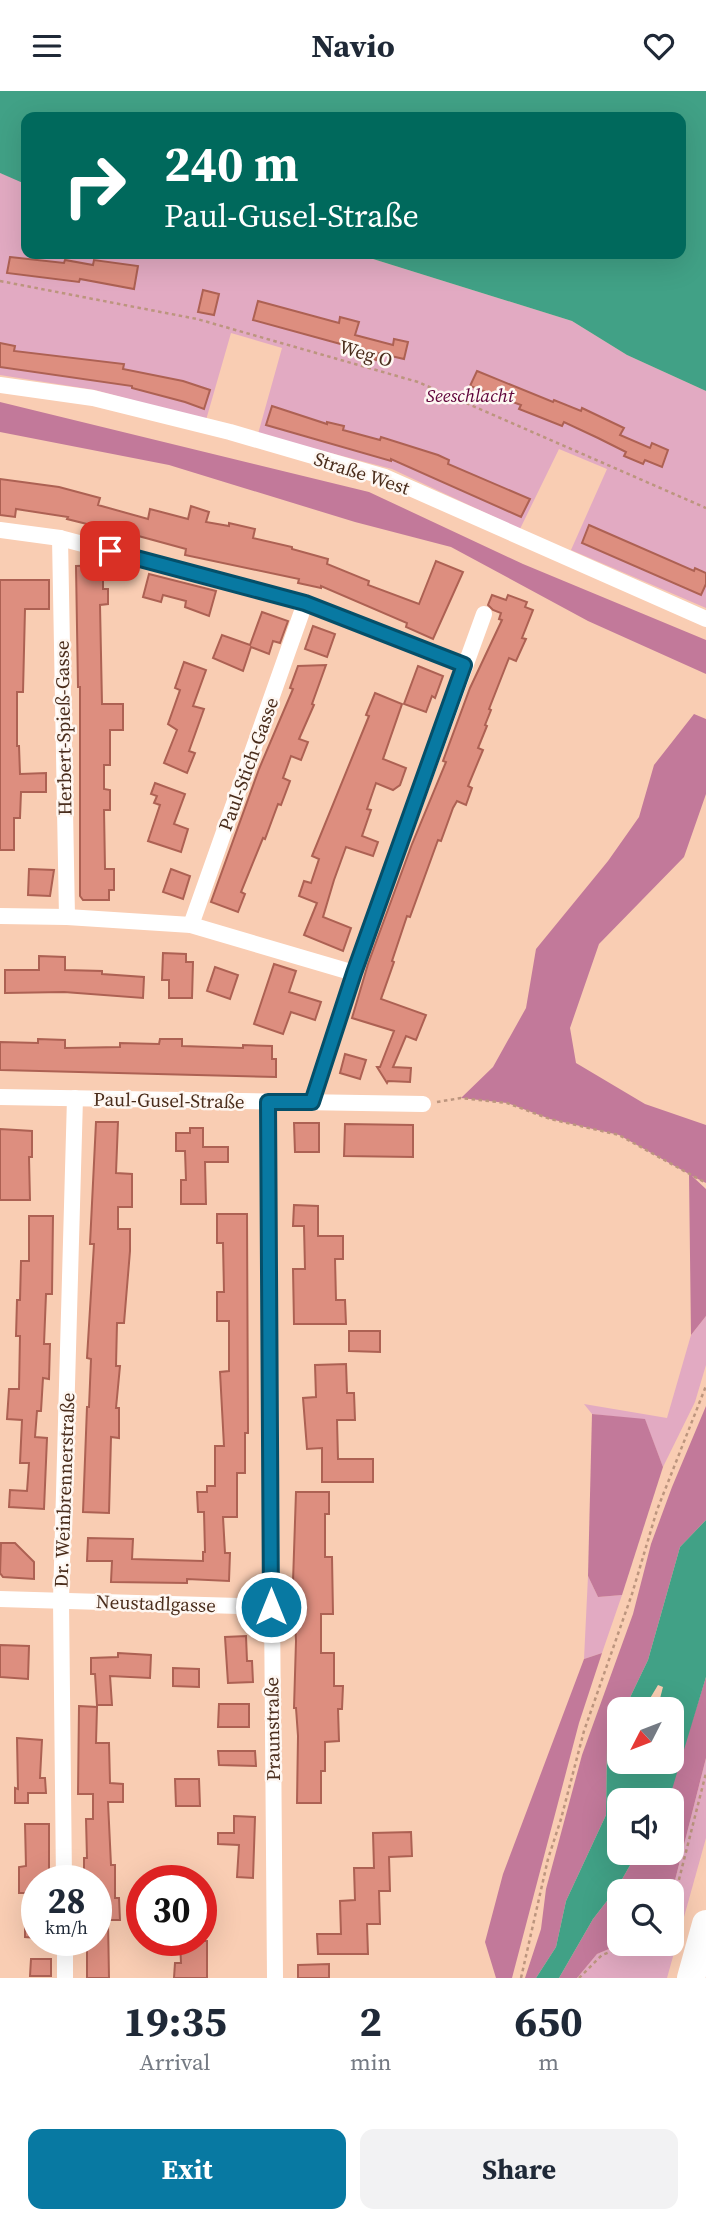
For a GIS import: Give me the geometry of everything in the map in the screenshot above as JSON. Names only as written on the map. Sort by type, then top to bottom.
[{"type":"highway","points":[[691,1978],[706,1924]]},
{"type":"street","name":"Straße West","points":[[0,385],[93,398],[230,432],[385,477],[706,619]]},
{"type":"street","points":[[0,530],[60,538],[305,603],[464,665]]},
{"type":"street","name":"Herbert-Spieß-Gasse","points":[[60,538],[66,917]]},
{"type":"street","name":"Paul-Stich-Gasse","points":[[191,925],[305,603]]},
{"type":"street","points":[[312,1102],[354,973],[484,614]]},
{"type":"street","points":[[0,916],[66,917],[191,925],[354,973]]},
{"type":"street","name":"Paul-Gusel-Straße","points":[[0,1097],[422,1104]]},
{"type":"street","name":"Dr. Weinbrennerstraße","points":[[64,1865],[61,1600],[75,1098]]},
{"type":"street","name":"Praunstraße","points":[[268,1102],[275,1978]]},
{"type":"street","name":"Neustadlgasse","points":[[0,1599],[271,1607]]},
{"type":"street","points":[[65,1956],[65,1978]]},
{"type":"path","name":"Weg O","points":[[0,281],[197,319],[418,382],[706,508]]},
{"type":"path","points":[[422,1104],[461,1098],[507,1103],[550,1119],[619,1135],[706,1183]]},
{"type":"path","points":[[521,1978],[538,1911],[539,1893],[584,1731],[632,1594],[657,1510],[706,1386]]},
{"type":"path","points":[[679,1879],[706,1773]]},
{"type":"path","points":[[579,1978],[607,1953]]},
{"type":"green space","name":"Seeschlacht","points":[[0,173],[21,181],[21,259],[373,259],[572,321],[627,355],[706,391],[706,608],[571,550],[607,469],[559,449],[520,529],[392,469],[258,434],[282,348],[231,333],[206,420],[95,390],[0,375]]},
{"type":"green space","points":[[706,1316],[706,1365],[695,1402],[663,1467],[645,1420],[592,1414],[584,1404],[667,1418],[691,1335]]},
{"type":"green space","points":[[588,1576],[598,1597],[622,1595],[602,1653],[584,1659]]},
{"type":"green space","points":[[706,1758],[706,1838],[684,1917],[684,1879],[675,1879],[679,1865],[684,1865],[684,1845]]},
{"type":"green space","points":[[607,1950],[607,1956],[673,1956],[667,1978],[577,1978],[597,1954]]},
{"type":"shaded area","points":[[0,402],[369,492],[523,564],[706,640],[706,674],[588,621],[451,547],[355,522],[169,465],[0,432]]},
{"type":"shaded area","points":[[694,714],[706,719],[706,794],[684,857],[599,944],[570,1028],[576,1063],[645,1104],[706,1125],[706,1183],[692,1176],[706,1189],[706,1316],[691,1335],[689,1174],[619,1135],[550,1119],[507,1103],[461,1098],[493,1067],[526,1008],[536,949],[608,861],[639,817],[654,765]]},
{"type":"shaded area","points":[[706,1406],[706,1520],[680,1547],[648,1660],[630,1697],[607,1697],[606,1815],[566,1901],[556,1947],[536,1978],[525,1978],[541,1929],[546,1889],[582,1755],[633,1614],[651,1544]]},
{"type":"shaded area","points":[[592,1414],[645,1419],[663,1467],[622,1595],[598,1597],[588,1576]]},
{"type":"shaded area","points":[[602,1653],[579,1723],[512,1978],[496,1978],[485,1942],[503,1874],[584,1659]]},
{"type":"shaded area","points":[[706,1677],[706,1758],[684,1845],[684,1788],[671,1788],[675,1775],[684,1775],[684,1747]]},
{"type":"shaded area","points":[[630,1865],[679,1865],[675,1879],[622,1879]]},
{"type":"shaded area","points":[[607,1901],[607,1950],[597,1954],[577,1978],[559,1978],[593,1919]]},
{"type":"water","points":[[0,91],[706,91],[706,391],[627,355],[572,321],[373,259],[686,259],[686,112],[21,112],[21,182],[0,173]]},
{"type":"water","points":[[706,1520],[706,1677],[684,1750],[684,1697],[660,1697],[663,1687],[658,1685],[651,1697],[630,1697],[648,1660],[680,1547]]},
{"type":"water","points":[[607,1745],[607,1775],[676,1775],[672,1788],[607,1788],[607,1865],[630,1865],[622,1879],[607,1879],[607,1901],[593,1919],[559,1978],[536,1978],[556,1947],[566,1901],[606,1815]]},
{"type":"building","points":[[10,257],[64,263],[65,260],[93,265],[94,260],[138,266],[134,289],[80,279],[79,282],[7,273]]},
{"type":"building","points":[[203,290],[219,294],[214,315],[198,312]]},
{"type":"building","points":[[258,301],[339,323],[340,317],[359,322],[355,335],[393,345],[394,339],[408,342],[404,359],[378,353],[376,360],[364,356],[366,351],[253,320]]},
{"type":"building","points":[[0,343],[15,346],[14,351],[124,364],[123,369],[183,381],[210,390],[204,409],[132,386],[0,367]]},
{"type":"building","points":[[477,371],[553,402],[554,400],[581,411],[582,408],[624,428],[620,435],[650,448],[652,443],[668,450],[662,467],[645,460],[643,464],[624,456],[626,452],[564,422],[562,426],[519,409],[521,405],[470,386]]},
{"type":"building","points":[[272,406],[327,424],[344,426],[343,430],[380,440],[381,437],[438,455],[449,460],[448,464],[530,499],[521,517],[391,459],[266,425]]},
{"type":"building","points":[[0,479],[59,487],[100,498],[98,505],[148,519],[150,509],[188,519],[191,506],[209,512],[206,522],[229,526],[229,523],[255,529],[253,538],[328,559],[327,564],[369,581],[368,585],[419,604],[436,561],[463,572],[433,639],[406,627],[407,623],[321,586],[298,583],[299,579],[185,555],[186,549],[131,534],[128,539],[102,532],[103,528],[67,519],[68,517],[16,509],[15,517],[0,515]]},
{"type":"building","points":[[589,525],[694,571],[695,568],[706,573],[706,584],[701,595],[582,543]]},
{"type":"building","points":[[103,565],[103,589],[108,589],[108,604],[100,605],[102,704],[123,704],[123,730],[110,730],[110,765],[104,765],[104,789],[110,790],[110,810],[104,810],[105,869],[114,869],[114,890],[109,890],[109,900],[83,900],[80,896],[80,687],[76,566]]},
{"type":"building","points":[[149,574],[216,591],[209,616],[185,607],[186,601],[163,595],[161,602],[143,597]]},
{"type":"building","points":[[0,580],[49,580],[49,609],[25,609],[23,692],[17,692],[20,774],[46,773],[46,792],[21,792],[20,818],[14,818],[14,850],[0,850]]},
{"type":"building","points":[[492,595],[506,600],[508,595],[527,602],[525,607],[533,610],[522,638],[526,639],[516,661],[509,658],[489,709],[491,710],[485,725],[487,726],[478,748],[483,750],[468,786],[472,788],[466,805],[457,801],[453,808],[441,841],[438,840],[410,917],[407,916],[392,961],[394,962],[381,999],[426,1015],[416,1040],[406,1036],[393,1067],[411,1068],[410,1082],[387,1083],[377,1067],[380,1067],[394,1031],[352,1018],[368,964],[412,844],[446,762],[443,761],[470,688],[502,620],[499,619],[501,613],[488,605]]},
{"type":"building","points":[[262,612],[288,621],[280,643],[273,641],[269,654],[251,647],[243,671],[213,658],[222,635],[250,645]]},
{"type":"building","points":[[313,626],[335,634],[327,657],[305,649]]},
{"type":"building","points":[[184,662],[206,670],[193,706],[204,709],[189,751],[195,753],[187,773],[164,763],[177,730],[168,724],[180,690],[175,688]]},
{"type":"building","points":[[326,665],[312,704],[314,705],[299,739],[308,742],[301,760],[291,756],[283,778],[290,781],[241,892],[245,894],[238,912],[211,902],[259,769],[293,689],[290,688],[298,666]]},
{"type":"building","points":[[418,666],[443,676],[435,698],[432,696],[426,712],[404,704]]},
{"type":"building","points":[[375,693],[402,704],[383,759],[406,768],[400,785],[393,790],[376,783],[362,836],[378,842],[373,856],[346,847],[334,880],[323,917],[351,928],[343,951],[304,935],[317,903],[299,896],[304,881],[311,883],[319,859],[312,856],[369,716],[366,715]]},
{"type":"building","points":[[155,783],[185,794],[174,824],[188,829],[181,852],[148,841],[160,805],[154,803],[157,796],[151,794]]},
{"type":"building","points":[[29,869],[54,870],[50,896],[28,895]]},
{"type":"building","points":[[171,869],[190,876],[183,899],[163,892]]},
{"type":"building","points":[[163,953],[186,954],[186,962],[193,962],[192,998],[169,998],[169,980],[162,980]]},
{"type":"building","points":[[39,956],[65,957],[65,970],[102,971],[102,974],[144,977],[143,998],[64,992],[5,993],[5,970],[39,970]]},
{"type":"building","points":[[274,964],[296,971],[289,992],[321,1002],[315,1020],[291,1012],[283,1034],[254,1024]]},
{"type":"building","points":[[215,967],[238,975],[230,999],[207,991]]},
{"type":"building","points":[[38,1039],[65,1040],[65,1048],[120,1047],[120,1043],[159,1044],[160,1039],[182,1039],[182,1046],[272,1046],[272,1059],[276,1059],[276,1077],[0,1070],[0,1042],[38,1043]]},
{"type":"building","points":[[345,1054],[366,1060],[360,1079],[340,1073]]},
{"type":"building","points":[[96,1122],[118,1122],[116,1173],[132,1174],[132,1207],[118,1207],[118,1229],[130,1229],[130,1251],[124,1323],[117,1323],[116,1366],[120,1366],[116,1408],[119,1408],[119,1438],[111,1437],[109,1513],[83,1512],[91,1359],[87,1358],[94,1244],[90,1244]]},
{"type":"building","points":[[294,1123],[319,1123],[319,1152],[295,1152]]},
{"type":"building","points":[[345,1124],[413,1125],[413,1157],[344,1156]]},
{"type":"building","points":[[190,1128],[203,1128],[203,1147],[228,1147],[228,1162],[205,1162],[206,1204],[181,1204],[181,1180],[186,1180],[185,1151],[176,1151],[176,1133],[190,1133]]},
{"type":"building","points":[[0,1129],[32,1131],[32,1157],[29,1157],[30,1200],[0,1200]]},
{"type":"building","points":[[294,1205],[318,1206],[318,1236],[343,1236],[343,1259],[335,1259],[336,1300],[345,1300],[346,1324],[294,1324],[293,1269],[305,1269],[304,1226],[293,1226]]},
{"type":"building","points":[[217,1214],[247,1214],[248,1433],[245,1433],[245,1473],[237,1473],[237,1517],[223,1517],[225,1553],[230,1553],[229,1581],[187,1579],[187,1583],[111,1582],[112,1561],[87,1561],[88,1538],[133,1539],[132,1559],[203,1561],[204,1512],[198,1512],[197,1492],[207,1492],[207,1486],[215,1486],[215,1446],[224,1446],[220,1372],[229,1371],[229,1321],[217,1321],[217,1292],[224,1292],[223,1243],[217,1243]]},
{"type":"building","points":[[29,1216],[53,1216],[52,1294],[46,1294],[44,1344],[50,1344],[49,1379],[43,1378],[41,1411],[37,1411],[35,1437],[47,1438],[44,1509],[9,1507],[10,1490],[27,1491],[29,1463],[20,1463],[22,1420],[7,1419],[9,1389],[19,1389],[20,1336],[16,1336],[17,1300],[20,1300],[21,1261],[29,1261]]},
{"type":"building","points":[[349,1331],[380,1331],[380,1352],[349,1351]]},
{"type":"building","points":[[346,1364],[347,1393],[354,1393],[355,1420],[337,1420],[338,1459],[373,1459],[373,1482],[322,1482],[322,1448],[307,1449],[303,1398],[316,1397],[315,1365]]},
{"type":"building","points":[[296,1492],[329,1492],[329,1514],[325,1514],[325,1557],[332,1557],[333,1614],[321,1614],[321,1653],[334,1653],[334,1686],[343,1686],[342,1709],[338,1709],[339,1741],[325,1742],[321,1803],[297,1803],[298,1736],[294,1708],[296,1641],[293,1582]]},
{"type":"building","points":[[1,1543],[15,1543],[34,1562],[34,1579],[3,1577],[0,1573]]},
{"type":"building","points":[[246,1636],[247,1661],[252,1661],[253,1682],[228,1683],[225,1637]]},
{"type":"building","points":[[0,1645],[29,1646],[28,1679],[0,1677]]},
{"type":"building","points":[[118,1653],[151,1655],[150,1678],[110,1676],[112,1705],[97,1705],[91,1658],[118,1657]]},
{"type":"building","points":[[173,1668],[199,1669],[199,1687],[173,1686]]},
{"type":"building","points":[[219,1704],[249,1704],[249,1727],[218,1727]]},
{"type":"building","points":[[79,1706],[97,1707],[96,1743],[109,1743],[110,1783],[123,1784],[123,1802],[108,1802],[111,1865],[84,1865],[84,1858],[87,1858],[86,1819],[93,1819],[93,1794],[78,1794]]},
{"type":"building","points":[[17,1738],[42,1740],[40,1778],[45,1778],[46,1793],[28,1793],[28,1803],[15,1803],[15,1788],[18,1789]]},
{"type":"building","points":[[218,1751],[255,1751],[256,1766],[219,1765]]},
{"type":"building","points":[[175,1779],[199,1779],[200,1806],[176,1806]]},
{"type":"building","points":[[234,1816],[255,1817],[253,1878],[237,1877],[239,1845],[218,1844],[218,1833],[234,1833]]},
{"type":"building","points":[[25,1824],[49,1824],[49,1865],[26,1865]]},
{"type":"building","points":[[411,1832],[412,1856],[389,1857],[390,1891],[379,1891],[380,1924],[367,1924],[368,1954],[318,1954],[317,1934],[341,1934],[340,1901],[355,1900],[354,1868],[374,1868],[373,1833]]},
{"type":"building","points":[[112,1865],[115,1865],[115,1898],[119,1898],[120,1920],[112,1920]]},
{"type":"building","points":[[21,1867],[21,1893],[19,1893]]},
{"type":"building","points":[[87,1956],[109,1956],[109,1978],[87,1978]]},
{"type":"building","points":[[181,1956],[207,1956],[207,1978],[174,1978],[175,1963],[181,1963]]},
{"type":"building","points":[[31,1959],[51,1959],[51,1976],[30,1976]]},
{"type":"building","points":[[329,1964],[329,1978],[298,1978],[298,1965]]},
{"type":"route","points":[[110,551],[305,603],[464,665],[354,973],[312,1102],[268,1102],[271,1607]]}]
